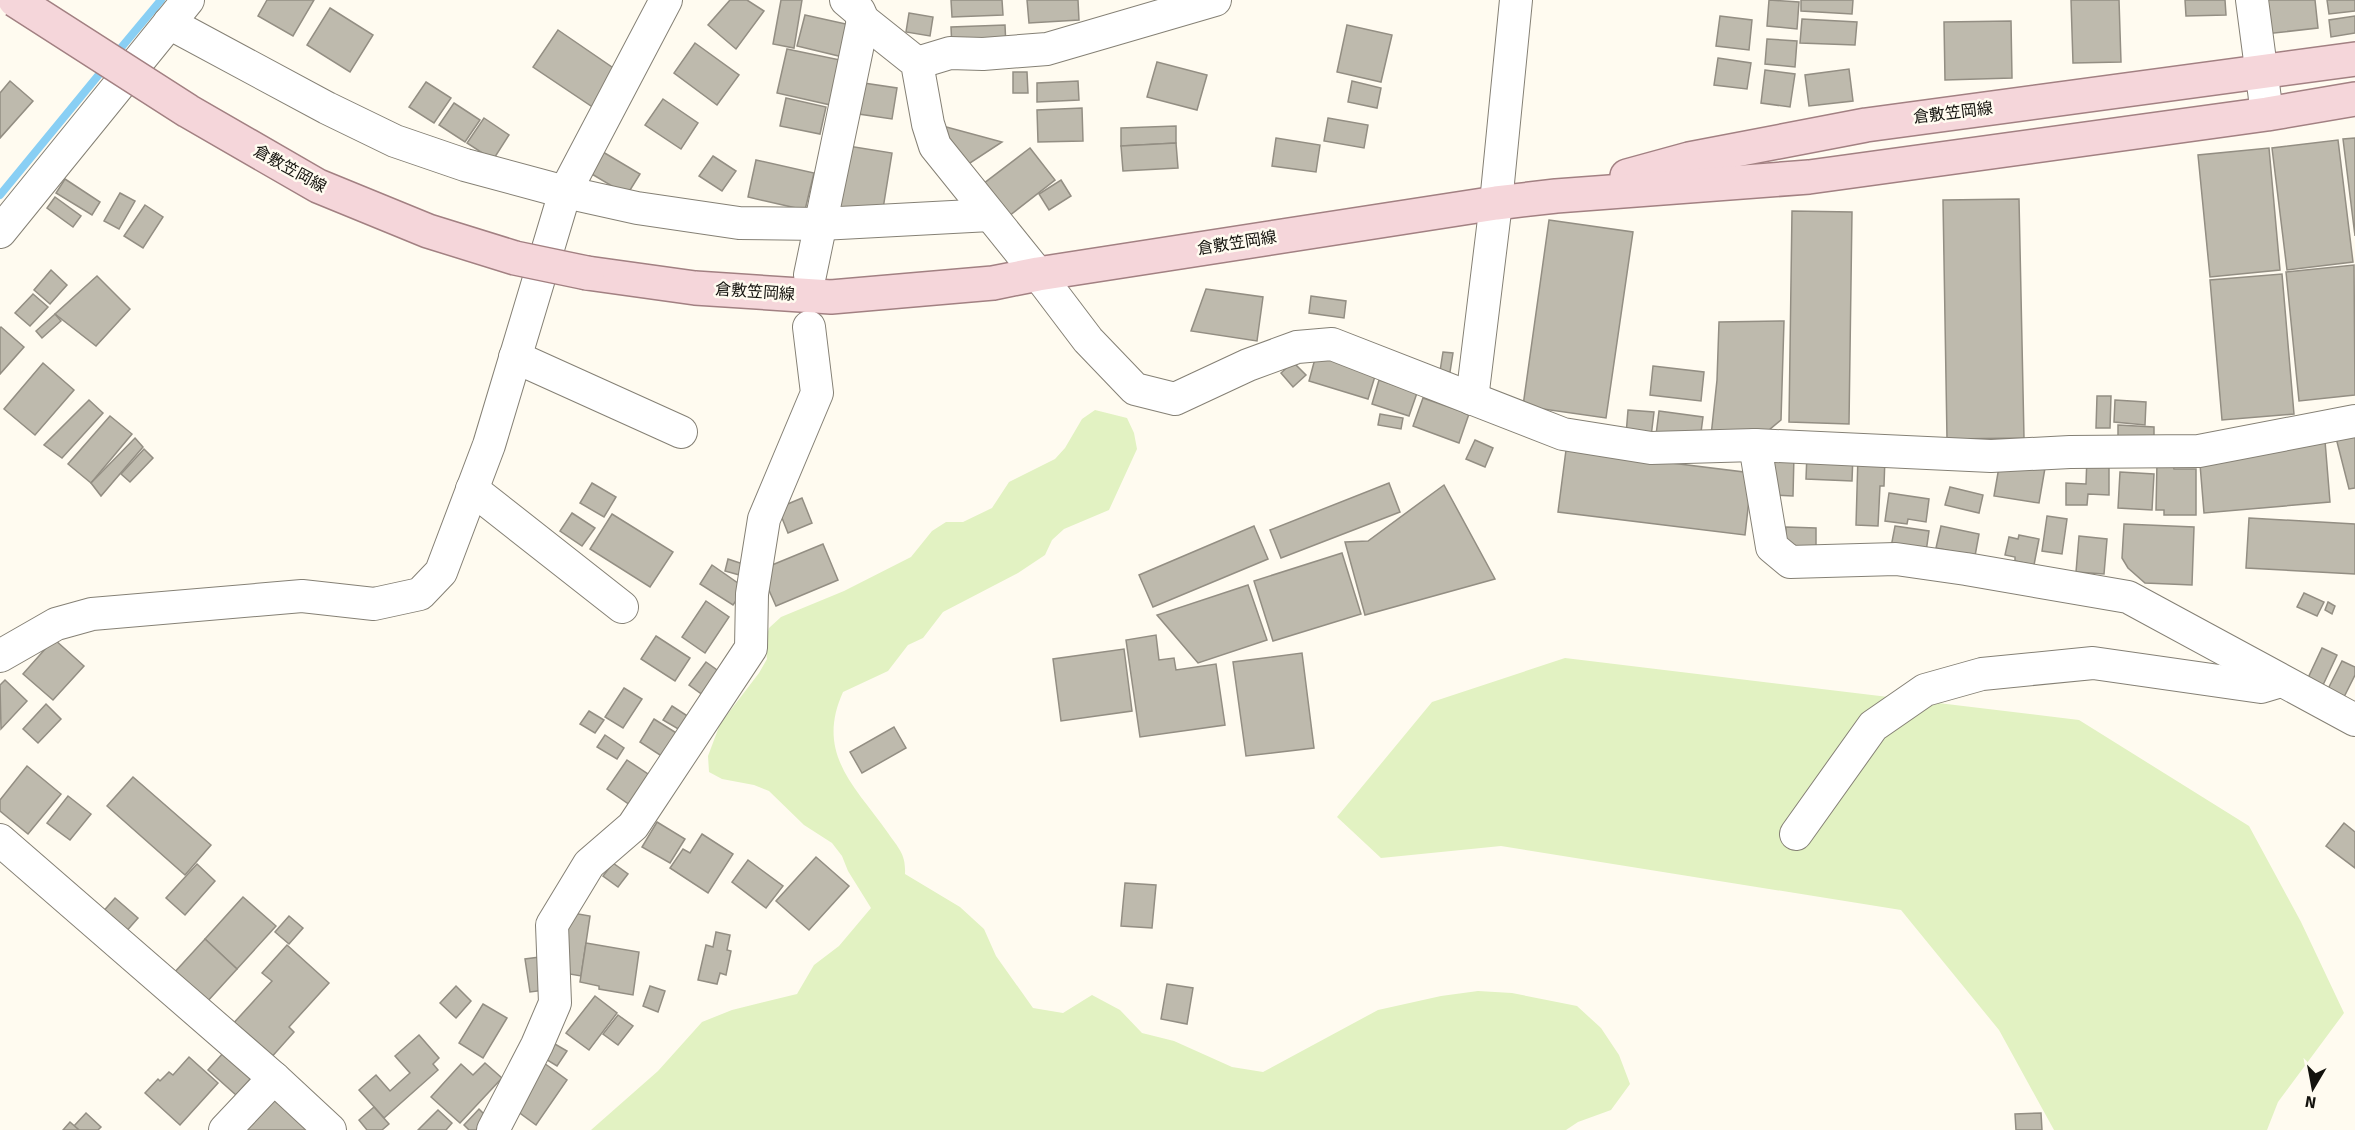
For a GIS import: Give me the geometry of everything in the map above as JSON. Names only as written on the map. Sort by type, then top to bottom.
[{"type":"main road","name":"倉敷笠岡線","points":[[15,0],[188,111],[318,186],[428,231],[515,258],[587,273],[695,288],[831,297],[993,283],[1038,274],[1496,203],[1556,196],[1809,177],[2266,114],[2355,99]]},
{"type":"main road","name":"倉敷笠岡線","points":[[1556,196],[1689,159],[1866,125],[2355,59]]},
{"type":"street","points":[[0,656],[56,624],[92,614],[302,596],[374,604],[420,594],[441,572],[489,445],[565,192],[666,0]]},
{"type":"street","points":[[917,63],[951,53],[983,54],[1047,48],[1215,0]]},
{"type":"street","points":[[1472,399],[1496,203],[1516,0]]},
{"type":"street","points":[[2252,0],[2266,114]]},
{"type":"street","points":[[858,8],[917,63],[928,124],[935,146],[1088,340],[1135,389],[1175,399],[1248,365],[1297,347],[1332,344],[1563,434],[1651,448],[1755,445],[1991,456],[2070,452],[2199,451],[2355,421]]},
{"type":"street","points":[[810,275],[821,224],[858,8]]},
{"type":"street","points":[[0,232],[179,11],[327,108],[395,141],[465,165],[565,192],[637,208],[738,223],[821,224],[990,215]]},
{"type":"street","points":[[493,1130],[537,1045],[555,1003],[552,925],[589,864],[633,826],[752,648],[752,594],[764,519],[817,393],[808,327]]},
{"type":"street","points":[[515,357],[681,432]]},
{"type":"street","points":[[1755,445],[1773,547],[1790,562],[1896,560],[1966,569],[2128,597],[2355,720]]},
{"type":"street","points":[[472,489],[622,607]]},
{"type":"street","points":[[1796,834],[1873,726],[1925,690],[1982,674],[2093,663],[2261,687],[2281,681]]},
{"type":"street","points":[[0,840],[274,1078],[330,1130]]},
{"type":"street","points":[[225,1130],[274,1078]]},
{"type":"green space","points":[[1095,410],[1127,418],[1134,433],[1137,449],[1109,510],[1064,529],[1052,540],[1045,555],[1018,573],[943,612],[923,638],[908,645],[888,671],[843,692],[836,714],[834,734],[836,751],[852,784],[901,852],[905,874],[960,907],[984,929],[996,956],[1033,1008],[1063,1013],[1092,995],[1120,1010],[1142,1033],[1174,1041],[1232,1067],[1263,1072],[1378,1010],[1441,996],[1478,991],[1512,993],[1577,1006],[1601,1028],[1619,1055],[1630,1084],[1611,1110],[1578,1122],[1566,1130],[591,1130],[658,1071],[702,1022],[732,1010],[797,994],[814,965],[839,946],[871,908],[848,871],[842,856],[832,843],[804,825],[769,791],[754,785],[722,779],[709,772],[708,756],[720,724],[767,659],[765,643],[769,628],[781,617],[844,591],[911,557],[932,531],[946,522],[963,522],[992,508],[1009,482],[1055,459],[1065,448],[1082,419]]},
{"type":"green space","points":[[1565,658],[2079,720],[2249,826],[2301,922],[2344,1013],[2278,1102],[2267,1130],[2054,1130],[1999,1030],[1901,910],[1501,846],[1381,858],[1337,817],[1432,702]]},
{"type":"building","points":[[267,0],[314,0],[293,36],[258,16]]},
{"type":"building","points":[[730,0],[747,0],[764,11],[736,49],[708,25]]},
{"type":"building","points":[[781,0],[802,0],[794,48],[773,44]]},
{"type":"building","points":[[951,0],[1002,0],[1003,15],[952,17]]},
{"type":"building","points":[[1027,0],[1078,0],[1079,20],[1029,23]]},
{"type":"building","points":[[1769,0],[1799,2],[1797,29],[1767,26]]},
{"type":"building","points":[[1801,0],[1853,0],[1852,14],[1801,11]]},
{"type":"building","points":[[2071,0],[2119,0],[2121,62],[2073,63]]},
{"type":"building","points":[[2185,0],[2225,0],[2226,15],[2186,16]]},
{"type":"building","points":[[2262,0],[2315,0],[2318,28],[2265,34]]},
{"type":"building","points":[[2327,0],[2355,0],[2355,11],[2329,14]]},
{"type":"building","points":[[330,8],[373,35],[350,72],[307,45]]},
{"type":"building","points":[[909,13],[933,17],[930,36],[906,32]]},
{"type":"building","points":[[805,15],[855,26],[847,58],[797,46]]},
{"type":"building","points":[[1720,16],[1752,20],[1749,50],[1716,46]]},
{"type":"building","points":[[2355,16],[2355,33],[2331,37],[2329,20]]},
{"type":"building","points":[[1802,19],[1857,22],[1855,45],[1800,43]]},
{"type":"building","points":[[2011,21],[2012,78],[1945,80],[1944,22]]},
{"type":"building","points":[[1005,25],[1006,47],[952,49],[951,27]]},
{"type":"building","points":[[1347,25],[1392,35],[1381,82],[1337,72]]},
{"type":"building","points":[[558,30],[622,74],[597,110],[533,67]]},
{"type":"building","points":[[1767,39],[1797,41],[1795,67],[1765,64]]},
{"type":"building","points":[[695,43],[739,75],[717,105],[674,73]]},
{"type":"building","points":[[787,49],[845,61],[835,106],[777,93]]},
{"type":"building","points":[[1718,58],[1751,63],[1747,89],[1714,85]]},
{"type":"building","points":[[1157,62],[1207,75],[1197,110],[1147,97]]},
{"type":"building","points":[[1849,69],[1853,101],[1809,106],[1805,75]]},
{"type":"building","points":[[1765,70],[1795,74],[1790,107],[1761,103]]},
{"type":"building","points":[[1013,72],[1027,72],[1028,93],[1013,93]]},
{"type":"building","points":[[10,81],[33,101],[0,138],[0,93]]},
{"type":"building","points":[[1078,81],[1079,100],[1037,102],[1037,83]]},
{"type":"building","points":[[1352,81],[1381,88],[1377,108],[1348,102]]},
{"type":"building","points":[[426,82],[451,98],[434,123],[409,107]]},
{"type":"building","points":[[857,82],[897,88],[892,119],[852,113]]},
{"type":"building","points":[[786,98],[826,107],[820,134],[780,126]]},
{"type":"building","points":[[663,99],[698,123],[681,149],[645,125]]},
{"type":"building","points":[[454,103],[480,120],[465,142],[439,125]]},
{"type":"building","points":[[1082,108],[1083,141],[1038,142],[1037,110]]},
{"type":"building","points":[[484,118],[509,135],[493,160],[467,143]]},
{"type":"building","points":[[1328,118],[1368,125],[1364,148],[1324,141]]},
{"type":"building","points":[[939,125],[1002,142],[964,167]]},
{"type":"building","points":[[1176,126],[1176,143],[1121,146],[1121,128]]},
{"type":"building","points":[[1276,138],[1320,145],[1316,172],[1272,166]]},
{"type":"building","points":[[2355,138],[2355,236],[2343,139]]},
{"type":"building","points":[[2338,140],[2353,262],[2287,270],[2272,148]]},
{"type":"building","points":[[1176,143],[1178,168],[1123,171],[1121,146]]},
{"type":"building","points":[[842,145],[892,153],[882,215],[832,207]]},
{"type":"building","points":[[1030,148],[1055,180],[1009,216],[983,184]]},
{"type":"building","points":[[2269,148],[2280,270],[2210,277],[2198,155]]},
{"type":"building","points":[[603,152],[640,174],[627,195],[590,173]]},
{"type":"building","points":[[713,156],[736,171],[722,191],[699,176]]},
{"type":"building","points":[[756,160],[814,173],[805,210],[748,197]]},
{"type":"building","points":[[65,179],[100,202],[92,215],[56,193]]},
{"type":"building","points":[[1061,180],[1071,196],[1049,210],[1039,194]]},
{"type":"building","points":[[120,193],[135,201],[119,229],[104,221]]},
{"type":"building","points":[[55,197],[81,216],[73,227],[47,208]]},
{"type":"building","points":[[2019,199],[2024,438],[1947,439],[1943,200]]},
{"type":"building","points":[[145,205],[163,217],[143,248],[124,236]]},
{"type":"building","points":[[1792,211],[1852,212],[1849,424],[1789,422]]},
{"type":"building","points":[[1549,220],[1633,232],[1606,418],[1523,406]]},
{"type":"building","points":[[2354,265],[2355,395],[2299,401],[2286,272]]},
{"type":"building","points":[[51,270],[67,285],[50,304],[34,290]]},
{"type":"building","points":[[2282,274],[2294,414],[2222,420],[2210,280]]},
{"type":"building","points":[[97,276],[130,309],[96,346],[55,314]]},
{"type":"building","points":[[1206,289],[1263,297],[1257,341],[1191,331]]},
{"type":"building","points":[[33,294],[48,307],[30,326],[15,313]]},
{"type":"building","points":[[1311,296],[1346,301],[1344,318],[1309,313]]},
{"type":"building","points":[[55,314],[61,321],[42,338],[36,331]]},
{"type":"building","points":[[1784,321],[1781,420],[1763,435],[1711,436],[1717,380],[1719,322]]},
{"type":"building","points":[[0,328],[24,347],[0,374]]},
{"type":"building","points":[[1443,352],[1453,353],[1450,372],[1440,371]]},
{"type":"building","points":[[1316,355],[1376,373],[1368,399],[1309,381]]},
{"type":"building","points":[[1293,362],[1306,375],[1293,387],[1281,373]]},
{"type":"building","points":[[43,363],[74,390],[35,435],[4,409]]},
{"type":"building","points":[[1653,366],[1704,372],[1701,401],[1650,395]]},
{"type":"building","points":[[1379,380],[1417,393],[1409,416],[1372,404]]},
{"type":"building","points":[[2097,396],[2111,396],[2110,428],[2096,428]]},
{"type":"building","points":[[1423,398],[1469,414],[1459,443],[1413,426]]},
{"type":"building","points":[[89,400],[103,413],[62,458],[44,445]]},
{"type":"building","points":[[2115,400],[2146,402],[2145,425],[2114,422]]},
{"type":"building","points":[[1628,410],[1654,412],[1651,437],[1626,435]]},
{"type":"building","points":[[1659,411],[1703,417],[1700,440],[1656,435]]},
{"type":"building","points":[[1380,414],[1403,418],[1401,429],[1378,425]]},
{"type":"building","points":[[110,416],[132,434],[91,483],[68,464]]},
{"type":"building","points":[[2355,424],[2355,488],[2349,489],[2334,430]]},
{"type":"building","points":[[2118,425],[2154,427],[2154,437],[2118,436]]},
{"type":"building","points":[[135,438],[143,447],[101,496],[91,483]]},
{"type":"building","points":[[1475,440],[1493,448],[1485,467],[1466,459]]},
{"type":"building","points":[[2325,441],[2330,502],[2204,513],[2199,452]]},
{"type":"building","points":[[144,449],[153,458],[130,482],[121,474]]},
{"type":"building","points":[[1566,450],[1752,473],[1745,535],[1558,512]]},
{"type":"building","points":[[1807,453],[1853,454],[1852,481],[1806,479]]},
{"type":"building","points":[[1772,455],[1794,455],[1793,496],[1770,495]]},
{"type":"building","points":[[1858,456],[1885,457],[1884,486],[1880,486],[1878,526],[1856,525]]},
{"type":"building","points":[[2087,456],[2109,457],[2109,495],[2088,494],[2087,505],[2066,505],[2066,483],[2086,484]]},
{"type":"building","points":[[2000,461],[2045,468],[2039,503],[1994,496]]},
{"type":"building","points":[[2157,462],[2172,462],[2174,469],[2196,469],[2196,515],[2164,515],[2164,510],[2156,510]]},
{"type":"building","points":[[2120,472],[2154,474],[2152,510],[2118,508]]},
{"type":"building","points":[[592,483],[616,497],[604,517],[580,503]]},
{"type":"building","points":[[1389,483],[1400,512],[1281,558],[1270,530]]},
{"type":"building","points":[[1444,485],[1495,579],[1365,615],[1345,542],[1368,541]]},
{"type":"building","points":[[1950,487],[1983,495],[1979,513],[1945,505]]},
{"type":"building","points":[[1889,493],[1929,499],[1926,522],[1908,519],[1907,524],[1885,521]]},
{"type":"building","points":[[802,498],[812,523],[788,533],[778,508]]},
{"type":"building","points":[[572,513],[595,528],[582,546],[560,531]]},
{"type":"building","points":[[612,514],[673,552],[650,587],[590,549]]},
{"type":"building","points":[[2047,516],[2067,519],[2062,554],[2042,551]]},
{"type":"building","points":[[2249,518],[2355,524],[2355,574],[2246,568]]},
{"type":"building","points":[[2124,524],[2194,527],[2192,585],[2145,583],[2128,568],[2122,558]]},
{"type":"building","points":[[1254,526],[1268,559],[1153,607],[1139,575]]},
{"type":"building","points":[[1895,526],[1929,531],[1926,552],[1891,547]]},
{"type":"building","points":[[1941,526],[1979,534],[1975,556],[1936,548]]},
{"type":"building","points":[[1786,527],[1816,528],[1816,551],[1785,550]]},
{"type":"building","points":[[2019,535],[2039,539],[2034,565],[2015,561],[2015,557],[2005,555],[2009,537],[2018,539]]},
{"type":"building","points":[[2079,536],[2107,539],[2104,574],[2076,572]]},
{"type":"building","points":[[823,544],[838,580],[776,606],[760,570]]},
{"type":"building","points":[[1342,553],[1361,614],[1273,641],[1254,581]]},
{"type":"building","points":[[728,559],[746,565],[743,576],[725,571]]},
{"type":"building","points":[[712,565],[745,588],[733,605],[700,584]]},
{"type":"building","points":[[1248,585],[1267,640],[1198,663],[1157,615]]},
{"type":"building","points":[[2304,593],[2324,602],[2317,616],[2297,607]]},
{"type":"building","points":[[706,601],[729,617],[705,653],[682,637]]},
{"type":"building","points":[[2328,602],[2335,606],[2332,614],[2325,610]]},
{"type":"building","points":[[1156,635],[1159,660],[1174,658],[1176,670],[1216,664],[1225,725],[1140,737],[1126,640]]},
{"type":"building","points":[[656,636],[690,658],[675,681],[641,659]]},
{"type":"building","points":[[54,639],[84,666],[53,700],[23,674]]},
{"type":"building","points":[[2322,648],[2337,655],[2323,685],[2308,678]]},
{"type":"building","points":[[1124,649],[1132,711],[1061,721],[1053,659]]},
{"type":"building","points":[[1302,653],[1314,748],[1246,756],[1233,662]]},
{"type":"building","points":[[2342,661],[2355,667],[2355,675],[2344,697],[2328,689]]},
{"type":"building","points":[[706,662],[724,675],[707,698],[689,685]]},
{"type":"building","points":[[5,680],[27,701],[1,729],[0,685]]},
{"type":"building","points":[[624,688],[642,699],[623,728],[605,717]]},
{"type":"building","points":[[46,704],[61,719],[38,743],[23,729]]},
{"type":"building","points":[[672,706],[689,717],[680,730],[663,720]]},
{"type":"building","points":[[589,711],[604,720],[595,733],[580,724]]},
{"type":"building","points":[[654,719],[678,734],[663,757],[640,742]]},
{"type":"building","points":[[894,727],[906,748],[862,773],[850,752]]},
{"type":"building","points":[[605,735],[624,748],[617,759],[597,747]]},
{"type":"building","points":[[627,760],[651,776],[630,805],[607,789]]},
{"type":"building","points":[[27,766],[61,794],[28,834],[0,811],[0,800]]},
{"type":"building","points":[[133,777],[211,845],[185,875],[107,806]]},
{"type":"building","points":[[68,796],[91,814],[70,840],[47,823]]},
{"type":"building","points":[[657,822],[685,839],[670,863],[642,847]]},
{"type":"building","points":[[2344,823],[2355,832],[2355,868],[2326,846]]},
{"type":"building","points":[[702,834],[733,854],[708,893],[670,868],[683,849],[690,853]]},
{"type":"building","points":[[816,857],[849,886],[809,930],[776,901]]},
{"type":"building","points":[[748,860],[783,886],[766,908],[732,882]]},
{"type":"building","points":[[613,863],[628,874],[618,887],[603,876]]},
{"type":"building","points":[[197,864],[215,881],[185,915],[166,898]]},
{"type":"building","points":[[1125,883],[1156,885],[1152,928],[1121,926]]},
{"type":"building","points":[[243,897],[276,926],[237,969],[205,939]]},
{"type":"building","points":[[115,898],[138,918],[124,934],[101,914]]},
{"type":"building","points":[[567,912],[590,916],[581,976],[558,972]]},
{"type":"building","points":[[289,916],[303,928],[289,944],[275,932]]},
{"type":"building","points":[[716,932],[730,935],[727,950],[731,951],[726,975],[720,973],[717,984],[698,980],[706,945],[713,947]]},
{"type":"building","points":[[205,939],[237,969],[206,1003],[173,974]]},
{"type":"building","points":[[586,943],[639,952],[633,995],[599,989],[599,986],[580,982]]},
{"type":"building","points":[[287,945],[329,983],[289,1027],[294,1032],[269,1060],[231,1026],[272,981],[262,973]]},
{"type":"building","points":[[547,956],[552,989],[530,992],[525,959]]},
{"type":"building","points":[[1167,984],[1193,988],[1187,1024],[1161,1019]]},
{"type":"building","points":[[456,986],[471,1001],[456,1018],[440,1003]]},
{"type":"building","points":[[650,986],[665,991],[658,1012],[643,1006]]},
{"type":"building","points":[[595,996],[617,1013],[589,1050],[566,1033]]},
{"type":"building","points":[[483,1004],[507,1018],[483,1058],[459,1043]]},
{"type":"building","points":[[618,1015],[633,1026],[618,1045],[603,1034]]},
{"type":"building","points":[[419,1035],[439,1058],[433,1064],[438,1070],[384,1118],[359,1090],[376,1075],[390,1091],[410,1073],[395,1056]]},
{"type":"building","points":[[548,1040],[567,1051],[557,1066],[539,1055]]},
{"type":"building","points":[[224,1052],[252,1077],[236,1095],[208,1070]]},
{"type":"building","points":[[189,1057],[218,1083],[180,1125],[145,1093],[158,1079],[160,1081],[169,1072],[173,1075]]},
{"type":"building","points":[[485,1063],[502,1078],[460,1123],[431,1097],[461,1064],[473,1075]]},
{"type":"building","points":[[544,1063],[567,1080],[536,1125],[513,1108]]},
{"type":"building","points":[[278,1090],[319,1130],[239,1130]]},
{"type":"building","points":[[374,1107],[389,1124],[382,1130],[367,1130],[359,1120]]},
{"type":"building","points":[[479,1109],[488,1118],[477,1130],[469,1130],[464,1125]]},
{"type":"building","points":[[438,1110],[452,1123],[446,1130],[418,1130]]},
{"type":"building","points":[[86,1113],[101,1127],[98,1130],[79,1130],[74,1126]]},
{"type":"building","points":[[2041,1113],[2042,1130],[2016,1130],[2015,1114]]},
{"type":"building","points":[[70,1122],[79,1130],[63,1130]]},
{"type":"waterway","points":[[115,55],[161,0]]},
{"type":"waterway","points":[[0,195],[106,66]]}]
